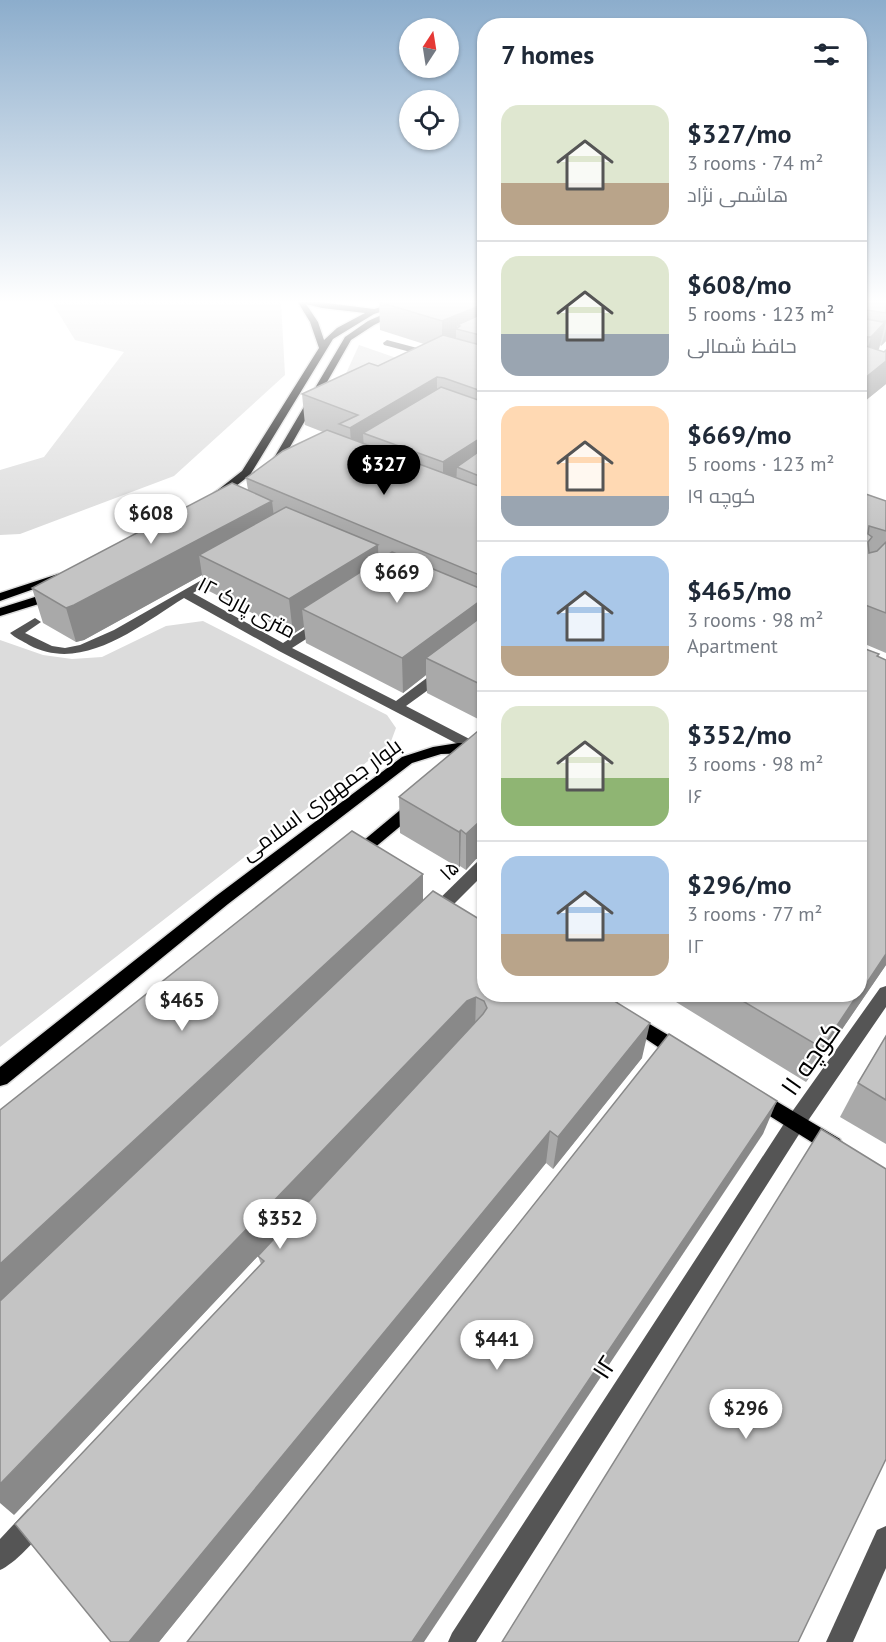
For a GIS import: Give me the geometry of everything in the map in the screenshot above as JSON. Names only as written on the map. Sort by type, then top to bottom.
[{"type":"main road","points":[[211,500],[246,473],[306,376]]},
{"type":"main road","points":[[267,476],[294,442],[304,418],[328,376]]},
{"type":"main road","points":[[0,597],[67,574]]},
{"type":"main road","points":[[0,612],[61,592]]},
{"type":"main road","name":"بلوار جمهوری اسلامی","points":[[0,1078],[222,900],[407,760],[428,751],[453,746],[477,745]]},
{"type":"main road","points":[[465,763],[477,749]]},
{"type":"main road","points":[[339,869],[428,796]]},
{"type":"main road","points":[[357,854],[376,866]]},
{"type":"main road","points":[[609,1002],[697,1061]]},
{"type":"main road","points":[[746,1092],[846,1153]]},
{"type":"street","points":[[304,418],[325,409]]},
{"type":"street","points":[[184,593],[232,566]]},
{"type":"street","name":"۱۲ متری پارک","points":[[35,622],[16,633],[49,650],[72,652],[94,646],[184,593],[283,648],[477,744]]},
{"type":"street","points":[[283,648],[332,616]]},
{"type":"street","points":[[398,706],[450,667]]},
{"type":"street","name":"۱۵","points":[[418,929],[446,906],[477,873]]},
{"type":"street","name":"کوچه ۱۱","points":[[796,1122],[886,993]]},
{"type":"street","points":[[652,1062],[667,1043]]},
{"type":"street","name":"۱۲","points":[[461,1642],[796,1122]]},
{"type":"street","points":[[0,1557],[48,1505]]},
{"type":"street","points":[[839,1642],[886,1539]]},
{"type":"shaded area","points":[[106,376],[284,376],[174,476],[20,534],[0,535],[0,470],[44,457]]},
{"type":"shaded area","points":[[345,376],[382,376],[333,402]]},
{"type":"shaded area","points":[[203,621],[387,715],[396,728],[390,744],[0,1047],[0,640],[43,655],[72,659],[102,657],[166,626]]},
{"type":"building","points":[[342,376],[477,376],[477,390],[437,377],[350,428],[339,424],[358,415],[302,394]]},
{"type":"building","points":[[441,387],[477,400],[477,440],[443,462],[363,433]]},
{"type":"building","points":[[327,430],[477,485],[477,574],[246,478],[283,451]]},
{"type":"building","points":[[477,453],[477,475],[457,467]]},
{"type":"building","points":[[232,483],[272,501],[66,608],[32,588]]},
{"type":"building","points":[[867,494],[886,501],[886,531],[869,526],[868,534],[872,537],[868,542],[869,553],[877,551],[886,542],[886,613],[867,606]]},
{"type":"building","points":[[286,507],[378,545],[289,599],[199,555]]},
{"type":"building","points":[[392,552],[477,587],[477,603],[402,658],[302,609]]},
{"type":"building","points":[[477,620],[477,683],[426,658]]},
{"type":"building","points":[[867,650],[879,654],[877,656],[886,660],[886,954],[867,982]]},
{"type":"building","points":[[477,732],[477,824],[466,834],[399,797]]},
{"type":"building","points":[[352,831],[423,874],[0,1264],[0,1110]]},
{"type":"building","points":[[433,891],[477,918],[477,998],[467,1001],[0,1484],[0,1301]]},
{"type":"building","points":[[484,1002],[616,1002],[650,1023],[558,1137],[550,1131],[129,1642],[111,1642],[15,1524],[264,1261],[258,1256],[487,1008]]},
{"type":"building","points":[[744,1002],[853,1002],[822,1048]]},
{"type":"building","points":[[669,1034],[777,1101],[412,1642],[187,1642]]},
{"type":"building","points":[[886,1036],[886,1100],[858,1083]]},
{"type":"building","points":[[821,1129],[886,1169],[886,1459],[798,1642],[502,1642]]}]
